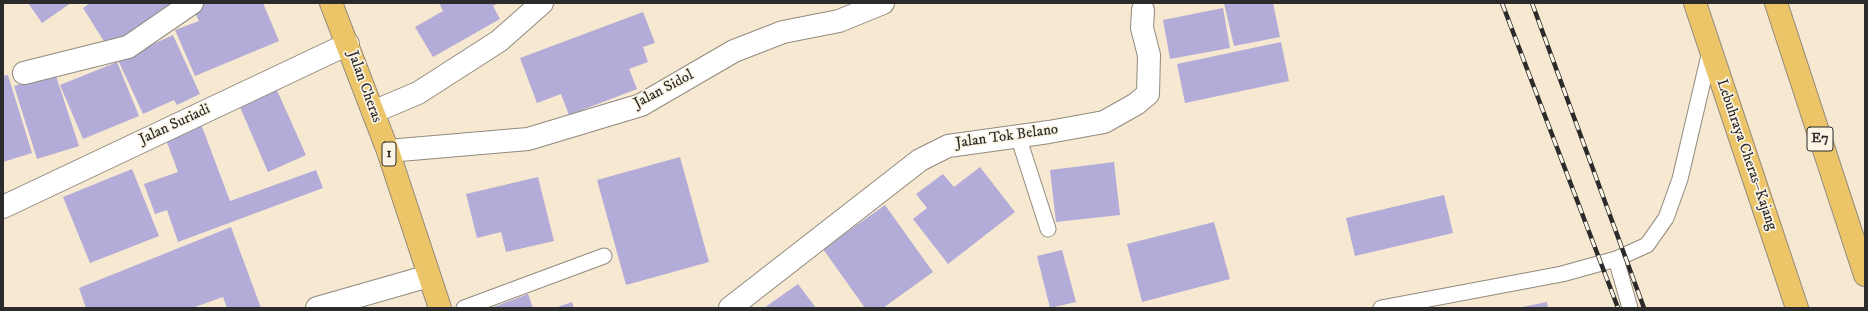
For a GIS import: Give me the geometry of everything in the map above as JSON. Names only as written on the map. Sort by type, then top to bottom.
[{"type":"main road","name":"Jalan Cheras","points":[[331,3],[388,151],[428,276],[440,308]]},
{"type":"main road","name":"Lebuhraya Cheras–Kajang","points":[[1695,3],[1797,308]]},
{"type":"main road","name":"E7","points":[[1776,3],[1865,275]]},
{"type":"street","points":[[24,73],[128,47],[192,3]]},
{"type":"street","points":[[373,112],[418,92],[492,45],[542,3]]},
{"type":"street","name":"Jalan Sidol","points":[[388,151],[528,139],[641,105],[734,51],[783,32],[839,21],[883,3]]},
{"type":"street","name":"Jalan Tok Belano","points":[[730,308],[920,160],[948,146],[1104,122],[1136,104],[1148,94],[1149,54],[1142,28],[1143,10]]},
{"type":"street","name":"Jalan Suriadi","points":[[3,207],[348,44]]},
{"type":"street","points":[[317,308],[428,276]]},
{"type":"lane","points":[[1381,308],[1562,274],[1616,259],[1647,245],[1666,218],[1680,179],[1710,50]]},
{"type":"lane","points":[[1018,136],[1048,229]]},
{"type":"lane","points":[[464,308],[604,256]]},
{"type":"lane","points":[[1616,259],[1630,308]]},
{"type":"building","points":[[28,3],[71,3],[42,23]]},
{"type":"building","points":[[90,3],[179,3],[110,51],[83,8]]},
{"type":"building","points":[[201,3],[263,3],[279,41],[195,76],[175,30],[199,21],[192,7]]},
{"type":"building","points":[[439,3],[498,3],[493,6],[500,19],[433,57],[415,27],[443,11]]},
{"type":"building","points":[[1224,3],[1273,3],[1280,37],[1234,46]]},
{"type":"building","points":[[1223,8],[1230,48],[1170,59],[1163,20]]},
{"type":"building","points":[[643,12],[655,43],[643,47],[648,62],[629,69],[637,89],[569,115],[561,94],[537,103],[520,58]]},
{"type":"building","points":[[173,35],[200,94],[177,105],[174,100],[143,114],[118,60]]},
{"type":"building","points":[[1281,42],[1289,81],[1185,103],[1177,64]]},
{"type":"building","points":[[117,62],[139,116],[83,139],[60,85]]},
{"type":"building","points":[[55,73],[79,146],[37,159],[14,86]]},
{"type":"building","points":[[8,75],[32,153],[3,162],[3,76]]},
{"type":"building","points":[[276,88],[306,155],[268,172],[239,105]]},
{"type":"building","points":[[201,124],[230,201],[316,170],[323,188],[178,242],[167,210],[155,214],[144,184],[178,172],[165,137]]},
{"type":"building","points":[[680,157],[709,262],[626,285],[597,180]]},
{"type":"building","points":[[1114,162],[1120,215],[1056,222],[1050,170]]},
{"type":"building","points":[[980,167],[1015,212],[948,264],[913,219],[927,208],[916,194],[943,174],[954,187]]},
{"type":"building","points":[[132,169],[159,236],[90,263],[63,197]]},
{"type":"building","points":[[538,177],[554,241],[506,252],[501,232],[477,238],[466,194]]},
{"type":"building","points":[[1444,195],[1453,233],[1355,256],[1346,218]]},
{"type":"building","points":[[885,205],[933,272],[883,308],[865,308],[823,249]]},
{"type":"building","points":[[1214,222],[1230,279],[1142,302],[1127,244]]},
{"type":"building","points":[[231,227],[261,308],[227,308],[223,297],[192,308],[86,308],[79,288]]},
{"type":"building","points":[[1062,250],[1076,302],[1050,308],[1037,256]]},
{"type":"building","points":[[798,284],[816,308],[764,308]]},
{"type":"building","points":[[528,294],[533,308],[491,308]]},
{"type":"building","points":[[572,302],[574,308],[555,308]]},
{"type":"building","points":[[1547,302],[1548,308],[1522,308],[1522,307]]},
{"type":"railway","points":[[1502,3],[1618,308]]},
{"type":"railway","points":[[1532,3],[1644,308]]}]
